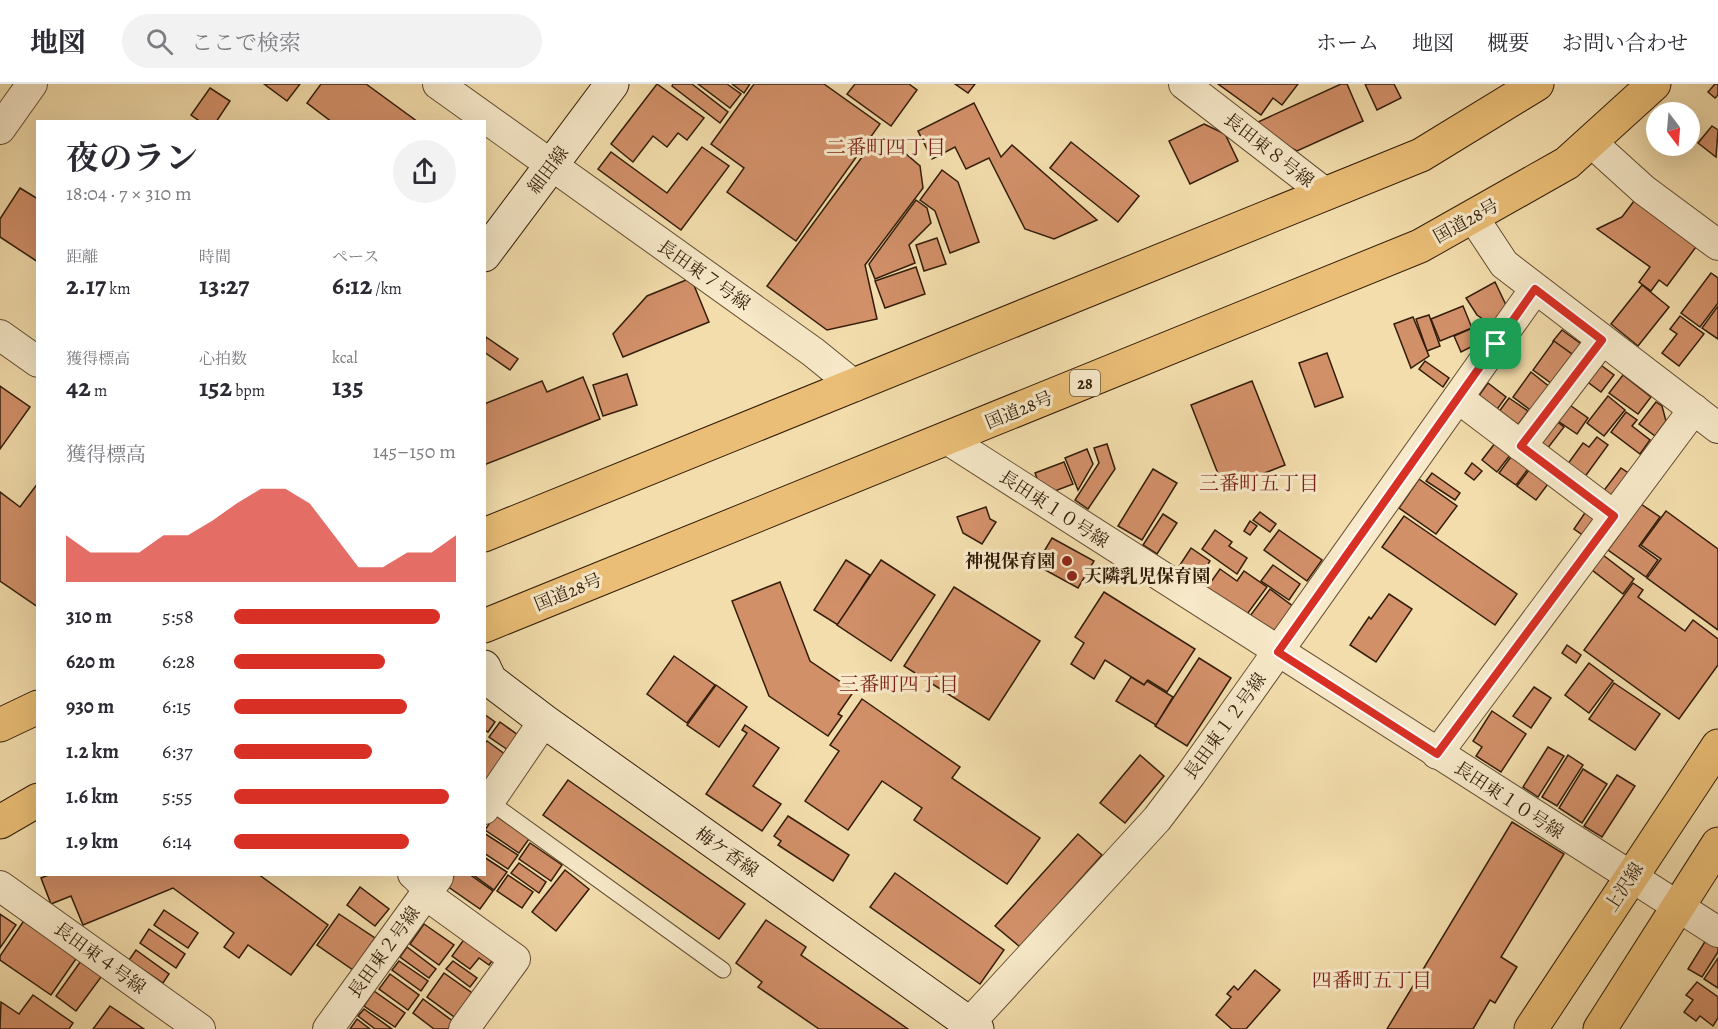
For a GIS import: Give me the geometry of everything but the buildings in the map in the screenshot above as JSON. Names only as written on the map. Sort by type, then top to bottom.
[{"type":"main road","points":[[486,534],[1421,155],[1537,84]]},
{"type":"main road","name":"国道28号","points":[[486,625],[1420,246],[1567,164],[1654,84]]},
{"type":"main road","points":[[0,725],[36,708]]},
{"type":"main road","name":"上沢線","points":[[1531,1029],[1718,746]]},
{"type":"main road","points":[[0,822],[36,801]]},
{"type":"main road","points":[[1600,1029],[1718,844]]},
{"type":"street","points":[[0,129],[32,84]]},
{"type":"street","name":"長田東７号線","points":[[438,84],[813,352],[855,386]]},
{"type":"street","name":"細田線","points":[[486,252],[612,84]]},
{"type":"street","name":"長田東８号線","points":[[1184,84],[1325,193]]},
{"type":"street","points":[[1592,142],[1644,190],[1718,245]]},
{"type":"street","points":[[1473,218],[1504,264],[1718,428]]},
{"type":"street","name":"長田東１２号線","points":[[970,1027],[1157,819],[1535,289]]},
{"type":"street","points":[[0,335],[36,361]]},
{"type":"street","points":[[1521,446],[1602,340]]},
{"type":"street","points":[[1458,398],[1614,516]]},
{"type":"street","points":[[1437,754],[1694,409]]},
{"type":"street","name":"長田東１０号線","points":[[948,439],[1718,932]]},
{"type":"street","name":"梅ケ香線","points":[[486,671],[490,680],[544,721],[970,1027]]},
{"type":"street","points":[[487,805],[544,721]]},
{"type":"street","points":[[427,881],[515,959],[464,1029]]},
{"type":"street","name":"長田東２号線","points":[[328,1029],[427,881]]},
{"type":"street","name":"長田東４号線","points":[[0,886],[200,1029]]},
{"type":"lane","points":[[487,805],[723,970]]},
{"type":"place","name":"神視保育園","points":[[1067,561]]},
{"type":"place","name":"天隣乳児保育園","points":[[1072,576]]},
{"type":"district","name":"二番町四丁目","points":[[886,147]]},
{"type":"district","name":"三番町五丁目","points":[[1259,483]]},
{"type":"district","name":"三番町四丁目","points":[[899,684]]},
{"type":"district","name":"四番町五丁目","points":[[1372,980]]},
{"type":"route","points":[[1535,289],[1602,340],[1521,446],[1614,516],[1437,754],[1278,652],[1496,344],[1535,289]]}]
